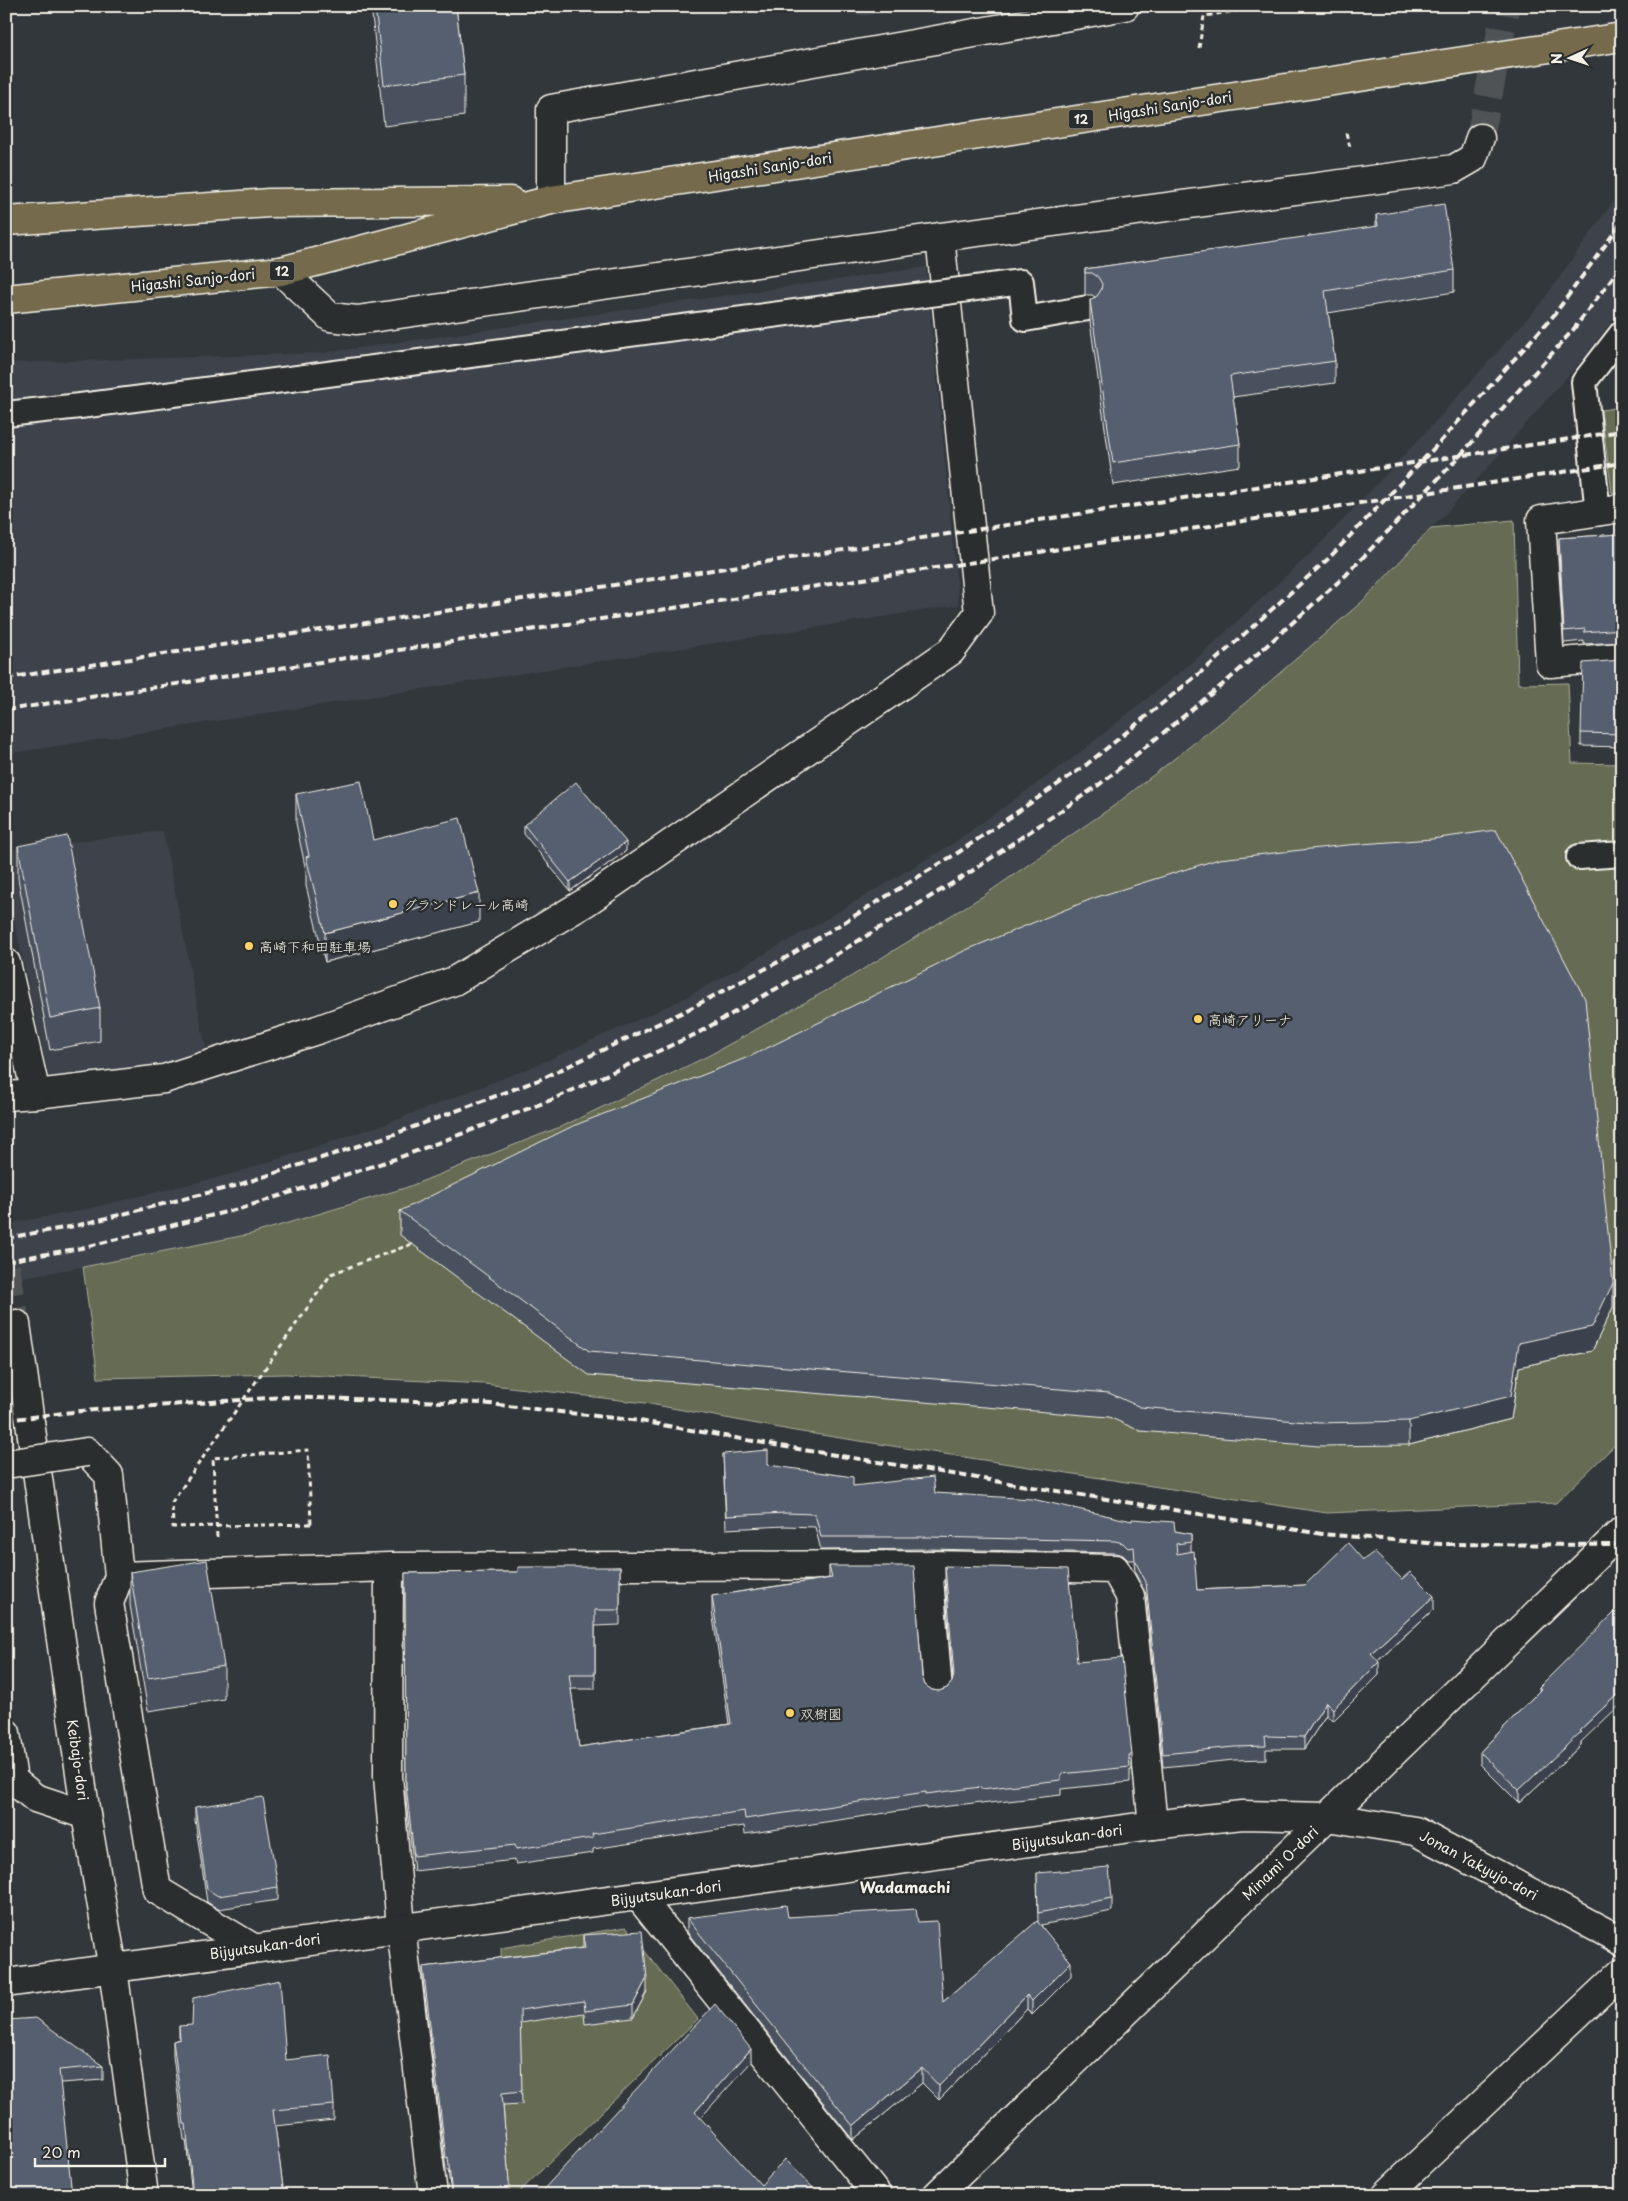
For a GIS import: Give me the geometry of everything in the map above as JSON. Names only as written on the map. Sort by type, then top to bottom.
[{"type":"main road","name":"Higashi Sanjo-dori","points":[[6,299],[280,271],[551,200],[1617,38]]},
{"type":"main road","name":"Higashi Sanjo-dori","points":[[6,221],[269,203],[551,200]]},
{"type":"street","points":[[551,200],[551,109],[1125,6]]},
{"type":"street","points":[[280,271],[330,317],[357,320],[940,237],[1454,169],[1473,158],[1480,138]]},
{"type":"street","points":[[6,1096],[164,1079],[317,1030],[454,981],[586,902],[951,651],[979,614],[940,237]]},
{"type":"street","points":[[1610,510],[1541,520],[1550,663],[1622,657]]},
{"type":"street","points":[[6,963],[36,1094]]},
{"type":"street","name":"Keibajo-dori","points":[[16,1324],[86,1815],[113,1969],[144,2195]]},
{"type":"street","points":[[6,1464],[87,1452],[108,1475],[119,1576],[109,1603],[157,1890],[253,1948]]},
{"type":"street","name":"Minami O-dori","points":[[937,2195],[1622,1530]]},
{"type":"street","points":[[119,1576],[389,1567],[928,1565],[1116,1569],[1130,1596],[1153,1825]]},
{"type":"street","points":[[928,1565],[938,1691]]},
{"type":"street","points":[[389,1567],[388,1776],[401,1927],[434,2195]]},
{"type":"street","points":[[6,1733],[13,1780],[35,1798],[86,1815]]},
{"type":"street","name":"Bijyutsukan-dori","points":[[6,1983],[401,1927],[639,1897],[1153,1825],[1242,1815],[1327,1817]]},
{"type":"street","name":"Jonan Yakyujo-dori","points":[[1327,1817],[1415,1831],[1622,1941]]},
{"type":"street","points":[[639,1897],[877,2195]]},
{"type":"street","points":[[1386,2195],[1622,1972]]},
{"type":"lane","points":[[6,414],[290,379],[1021,282],[1025,319],[1088,308]]},
{"type":"lane","points":[[1610,510],[1584,382],[1622,333]]},
{"type":"lane","points":[[1579,857],[1622,854]]},
{"type":"path","points":[[1199,48],[1204,16],[1269,6]]},
{"type":"path","points":[[218,1573],[213,1458],[308,1450],[311,1524],[174,1527],[172,1502],[331,1274],[422,1240]]},
{"type":"shaded area","points":[[823,6],[918,6],[865,16]]},
{"type":"shaded area","points":[[1622,189],[1622,307],[1593,347],[1476,481],[1365,599],[1244,704],[1115,805],[983,896],[842,982],[708,1056],[565,1125],[405,1188],[251,1234],[6,1280],[6,1224],[73,1212],[232,1174],[388,1123],[537,1065],[681,1000],[809,929],[952,844],[1078,754],[1202,654],[1317,547],[1425,433],[1541,303]]},
{"type":"shaded area","points":[[926,267],[959,605],[6,754],[6,363],[323,353]]},
{"type":"shaded area","points":[[163,831],[206,1049],[162,1065],[49,1078],[6,884],[6,850]]},
{"type":"green space","points":[[1622,407],[1622,492],[1612,493],[1601,410]]},
{"type":"green space","name":"高崎アリーナ","points":[[1514,520],[1518,684],[1568,683],[1572,763],[1622,764],[1622,1438],[1556,1503],[1327,1513],[795,1431],[645,1403],[484,1384],[286,1374],[98,1378],[83,1267],[251,1234],[405,1188],[565,1125],[708,1056],[842,982],[983,896],[1115,805],[1244,704],[1365,599],[1431,528]]},
{"type":"green space","points":[[626,1927],[698,2019],[516,2195],[505,2195],[501,1948]]},
{"type":"building","points":[[375,6],[456,6],[464,75],[384,85]]},
{"type":"building","points":[[1444,204],[1454,270],[1325,291],[1335,361],[1230,376],[1240,444],[1113,463],[1090,300],[1097,296],[1102,284],[1098,277],[1092,273],[1085,273],[1085,269],[1378,226],[1376,215]]},
{"type":"building","points":[[1622,534],[1622,629],[1584,632],[1585,629],[1564,631],[1559,538]]},
{"type":"building","points":[[1622,660],[1622,734],[1581,733],[1583,663]]},
{"type":"building","points":[[361,781],[373,840],[460,818],[479,893],[325,933],[306,857],[309,856],[296,794]]},
{"type":"building","points":[[576,782],[626,842],[570,882],[524,825]]},
{"type":"building","name":"高崎アリーナ","points":[[1496,830],[1585,999],[1613,1283],[1592,1327],[1519,1343],[1511,1396],[1409,1421],[1318,1423],[1140,1407],[1109,1393],[589,1351],[400,1211],[573,1126],[751,1056],[966,950],[1094,898],[1219,859],[1347,845],[1432,839]]},
{"type":"building","points":[[67,836],[100,1008],[50,1018],[18,846]]},
{"type":"building","points":[[768,1450],[768,1465],[853,1477],[853,1486],[933,1477],[935,1493],[1032,1499],[1132,1521],[1132,1519],[1174,1522],[1175,1531],[1191,1534],[1191,1542],[1176,1544],[1177,1554],[1194,1551],[1197,1590],[1305,1585],[1348,1543],[1363,1560],[1374,1552],[1402,1579],[1410,1572],[1434,1596],[1371,1653],[1379,1662],[1333,1709],[1326,1702],[1304,1737],[1265,1736],[1266,1746],[1163,1754],[1146,1582],[1135,1561],[1134,1547],[1128,1548],[1123,1543],[1115,1541],[821,1537],[815,1514],[785,1513],[726,1516],[723,1454]]},
{"type":"building","points":[[207,1560],[224,1666],[148,1678],[130,1572]]},
{"type":"building","points":[[829,1566],[914,1566],[922,1677],[925,1685],[932,1690],[939,1691],[947,1688],[952,1682],[954,1675],[945,1566],[1068,1569],[1077,1662],[1122,1658],[1132,1755],[1129,1755],[1130,1767],[1061,1774],[1061,1780],[926,1794],[926,1792],[745,1819],[744,1811],[592,1834],[593,1838],[516,1849],[515,1845],[414,1856],[406,1786],[405,1573],[518,1572],[518,1567],[620,1567],[620,1610],[595,1610],[595,1674],[569,1674],[579,1747],[731,1724],[712,1596],[832,1578]]},
{"type":"building","points":[[1622,1607],[1622,1690],[1579,1731],[1581,1732],[1519,1790],[1480,1752],[1541,1689],[1539,1687]]},
{"type":"building","points":[[263,1797],[278,1887],[218,1896],[207,1889],[195,1807]]},
{"type":"building","points":[[1109,1867],[1112,1898],[1038,1913],[1037,1873]]},
{"type":"building","points":[[786,1905],[788,1917],[916,1909],[918,1922],[937,1921],[943,2002],[1037,1921],[1071,1962],[1032,2001],[1027,1995],[939,2086],[922,2068],[853,2126],[687,1918]]},
{"type":"building","points":[[642,1931],[647,1978],[633,2005],[585,2011],[584,2001],[520,2010],[522,2091],[502,2093],[510,2195],[452,2195],[423,1967],[585,1948],[583,1935]]},
{"type":"building","points":[[280,1980],[286,2060],[330,2055],[334,2105],[273,2110],[284,2195],[193,2195],[186,2124],[184,2124],[173,2041],[180,2039],[179,2026],[192,2025],[193,1998]]},
{"type":"building","points":[[715,2004],[751,2049],[695,2112],[761,2185],[785,2159],[820,2195],[517,2195],[524,2188],[536,2188],[541,2192]]},
{"type":"building","points":[[36,2018],[103,2066],[59,2070],[72,2195],[6,2195],[6,2020]]},
{"type":"tunnel","points":[[1480,138],[1506,6]]},
{"type":"tunnel","points":[[6,1267],[16,1324]]},
{"type":"railway","points":[[6,1238],[75,1226],[235,1186],[392,1135],[541,1079],[683,1012],[782,960],[959,852],[1086,765],[1211,664],[1328,559],[1438,444],[1554,315],[1622,222]]},
{"type":"railway","points":[[6,1261],[81,1248],[242,1208],[398,1158],[551,1100],[696,1034],[827,960],[969,873],[1100,784],[1227,681],[1346,575],[1457,459],[1573,330],[1622,265]]},
{"type":"railway","points":[[6,678],[1622,431]]},
{"type":"railway","points":[[6,710],[1622,463]]},
{"type":"railway","points":[[6,1420],[81,1411],[284,1397],[481,1403],[640,1421],[792,1448],[1322,1534],[1440,1544],[1622,1545]]},
{"type":"place","name":"グランドレール高崎","points":[[393,904]]},
{"type":"place","name":"高崎下和田駐車場","points":[[249,946]]},
{"type":"place","name":"高崎アリーナ","points":[[1198,1019]]},
{"type":"place","name":"双樹園","points":[[790,1713]]},
{"type":"district","name":"Wadamachi","points":[[905,1886]]}]
